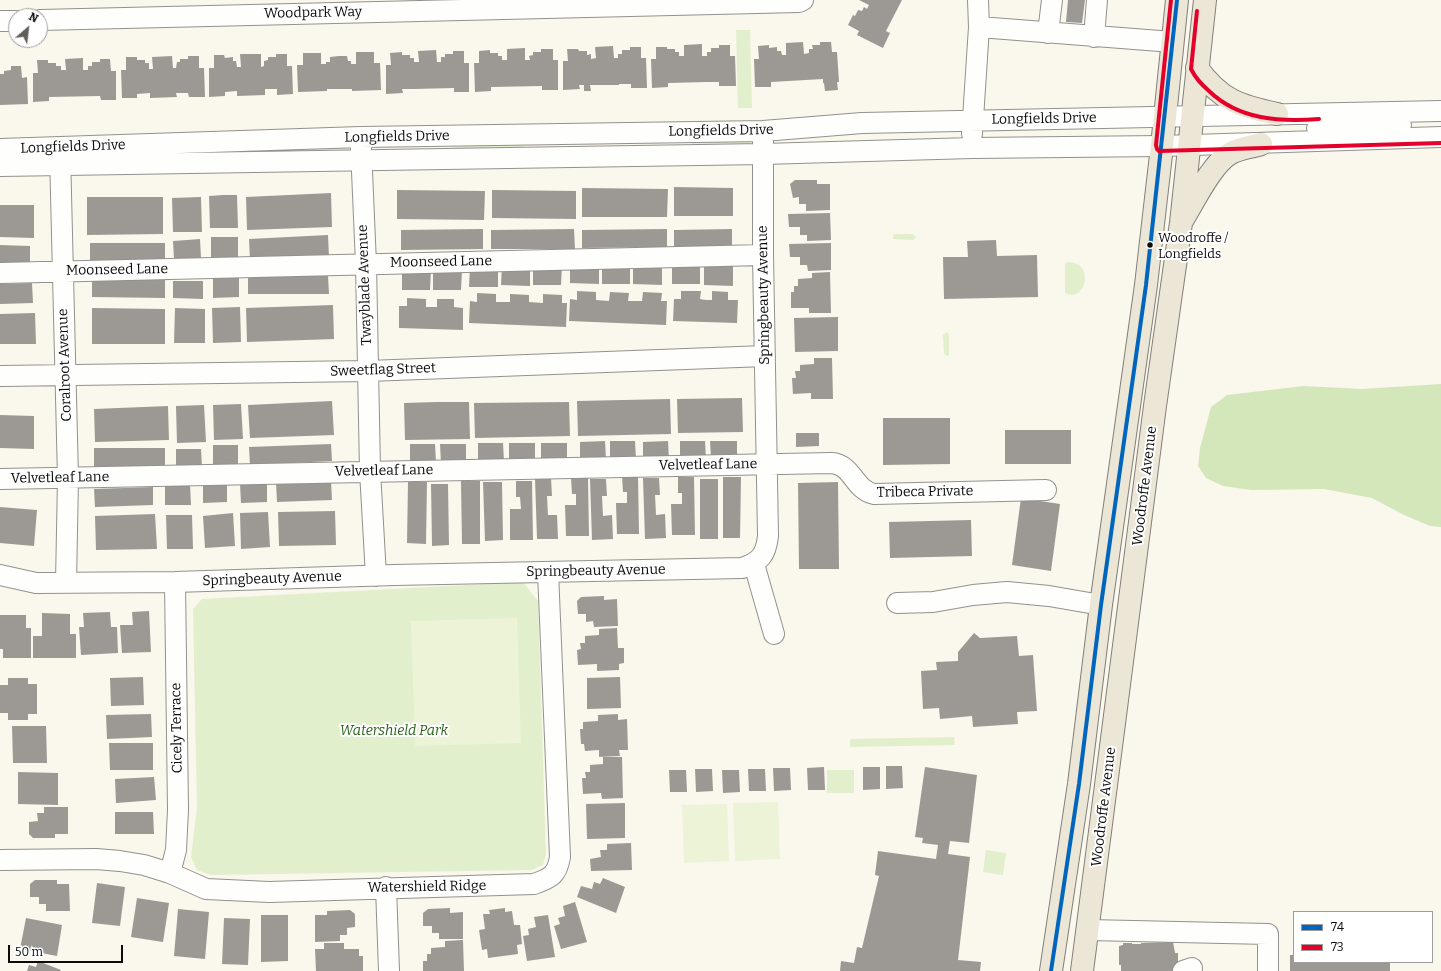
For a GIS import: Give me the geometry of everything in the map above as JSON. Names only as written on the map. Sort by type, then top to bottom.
[{"type":"main road","name":"Woodroffe Avenue","points":[[1051,971],[1079,784],[1101,605],[1146,285],[1166,116],[1177,0]]},
{"type":"main road","name":"Woodroffe Avenue","points":[[1082,971],[1155,406],[1181,223],[1204,0]]},
{"type":"main road","points":[[1197,68],[1211,86],[1228,99],[1250,108],[1277,114]]},
{"type":"main road","points":[[1181,223],[1214,168],[1222,160],[1231,153],[1261,144]]},
{"type":"street","name":"Woodpark Way","points":[[48,20],[620,3],[799,2],[802,0]]},
{"type":"street","points":[[972,148],[979,27],[978,0]]},
{"type":"street","points":[[1048,33],[1052,0]]},
{"type":"street","points":[[1094,37],[1097,0]]},
{"type":"street","points":[[979,27],[1173,42]]},
{"type":"street","name":"Longfields Drive","points":[[0,149],[60,156],[361,161],[763,154],[972,148],[1162,146],[1191,131],[1277,114],[1441,111]]},
{"type":"street","name":"Longfields Drive","points":[[0,166],[60,156],[361,137],[763,130],[862,124],[1166,116],[1191,131],[1261,144],[1441,137]]},
{"type":"street","name":"Longfields Drive","points":[[1191,131],[1441,124]]},
{"type":"street","name":"Springbeauty Avenue","points":[[0,575],[36,583],[175,582],[742,568],[754,564],[762,556],[767,544],[768,536],[768,464],[763,255],[763,130]]},
{"type":"street","name":"Twayblade Avenue","points":[[361,137],[366,264],[370,471],[376,576]]},
{"type":"street","name":"Coralroot Avenue","points":[[60,156],[68,478],[66,583]]},
{"type":"street","name":"Moonseed Lane","points":[[0,273],[763,255]]},
{"type":"street","name":"Sweetflag Street","points":[[0,376],[368,371],[765,356]]},
{"type":"street","name":"Tribeca Private","points":[[768,464],[836,463],[846,468],[864,490],[877,494],[1046,490]]},
{"type":"street","name":"Velvetleaf Lane","points":[[0,479],[768,464]]},
{"type":"street","points":[[754,564],[774,634]]},
{"type":"street","name":"Watershield Ridge","points":[[0,860],[108,860],[144,865],[170,873],[206,889],[270,892],[534,884],[549,879],[558,868],[560,856],[548,572]]},
{"type":"street","name":"Cicely Terrace","points":[[170,873],[176,850],[178,810],[175,582]]},
{"type":"street","points":[[897,603],[933,602],[973,595],[1007,592],[1049,596],[1101,605]]},
{"type":"street","points":[[386,888],[389,971]]},
{"type":"street","points":[[1088,930],[1268,934],[1268,971]]},
{"type":"green space","points":[[736,30],[750,30],[752,108],[738,108]]},
{"type":"green space","points":[[694,140],[748,141],[751,144],[749,146],[692,146]]},
{"type":"green space","points":[[472,144],[522,144],[524,149],[442,150]]},
{"type":"green space","points":[[297,147],[344,147],[352,152],[293,153]]},
{"type":"green space","points":[[913,234],[916,237],[913,240],[893,239],[893,235]]},
{"type":"green space","points":[[1067,262],[1076,263],[1082,268],[1085,274],[1083,288],[1078,293],[1072,295],[1065,293],[1065,264]]},
{"type":"green space","points":[[947,332],[949,335],[949,355],[947,356],[944,353],[943,335]]},
{"type":"green space","points":[[1441,384],[1441,527],[1430,526],[1404,515],[1372,498],[1324,489],[1251,490],[1223,486],[1206,478],[1198,466],[1200,448],[1211,407],[1227,395],[1304,386],[1362,389]]},
{"type":"green space","name":"Watershield Park","points":[[523,582],[538,601],[546,855],[543,865],[532,870],[211,875],[197,870],[191,857],[197,807],[193,609],[202,599]]},
{"type":"green space","points":[[517,618],[521,743],[415,746],[411,621]]},
{"type":"green space","points":[[954,737],[955,745],[850,747],[850,739]]},
{"type":"green space","points":[[827,770],[854,770],[854,793],[827,793]]},
{"type":"green space","points":[[778,802],[780,859],[735,861],[733,803]]},
{"type":"green space","points":[[727,804],[729,861],[684,863],[682,805]]},
{"type":"green space","points":[[986,850],[1006,853],[1003,875],[983,872]]},
{"type":"building","points":[[859,0],[902,0],[886,31],[890,33],[883,48],[857,35],[859,31],[848,25],[853,15],[855,16],[858,10],[862,11],[864,7],[867,9],[869,5]]},
{"type":"building","points":[[1068,0],[1085,0],[1082,23],[1066,22]]},
{"type":"building","points":[[803,42],[804,54],[809,53],[809,49],[813,49],[812,45],[820,45],[820,42],[831,42],[832,52],[837,52],[839,82],[837,82],[838,90],[825,91],[823,79],[771,82],[771,87],[755,87],[754,59],[759,59],[758,46],[769,45],[769,48],[777,47],[777,51],[781,51],[782,55],[786,55],[786,43]]},
{"type":"building","points":[[702,44],[702,56],[707,56],[707,52],[711,52],[711,48],[719,48],[719,45],[730,45],[730,56],[735,56],[736,86],[719,86],[719,82],[707,82],[668,83],[668,87],[652,88],[651,59],[656,59],[656,47],[675,49],[675,52],[679,52],[679,56],[684,56],[684,45]]},
{"type":"building","points":[[613,46],[614,58],[618,58],[618,54],[622,54],[622,50],[630,50],[630,47],[641,47],[641,58],[646,58],[647,88],[631,88],[631,84],[619,84],[590,85],[591,91],[584,91],[584,85],[579,85],[580,89],[563,90],[563,61],[568,61],[567,49],[587,51],[587,55],[591,54],[591,59],[596,58],[595,47]]},
{"type":"building","points":[[525,48],[525,60],[530,60],[529,56],[533,55],[533,52],[541,52],[541,49],[553,49],[553,60],[558,60],[558,90],[542,90],[542,86],[491,87],[491,91],[475,92],[474,63],[479,63],[479,51],[490,50],[490,53],[498,53],[498,56],[502,56],[502,60],[507,60],[507,49]]},
{"type":"building","points":[[436,50],[437,62],[441,62],[441,57],[445,57],[445,54],[453,54],[453,51],[464,51],[464,63],[469,63],[469,92],[454,92],[454,88],[402,89],[403,93],[386,94],[386,65],[391,65],[390,53],[402,52],[402,55],[410,55],[410,58],[414,58],[414,62],[419,62],[418,51]]},
{"type":"building","points":[[356,52],[374,52],[374,63],[380,63],[381,90],[352,91],[352,89],[327,89],[327,91],[298,92],[297,65],[303,65],[303,53],[321,53],[321,64],[330,62],[330,57],[347,56],[348,61],[351,61],[351,64],[356,64]]},
{"type":"building","points":[[240,54],[261,54],[261,67],[264,66],[264,61],[268,60],[268,57],[276,57],[276,54],[287,54],[287,66],[292,66],[293,94],[277,95],[277,89],[265,89],[265,95],[237,96],[237,91],[225,92],[225,96],[209,97],[209,68],[214,68],[214,55],[224,55],[225,58],[233,57],[233,61],[236,61],[237,67],[241,67]]},
{"type":"building","points":[[172,56],[173,68],[176,68],[177,62],[180,62],[180,59],[188,59],[188,56],[199,56],[199,68],[204,68],[205,97],[189,97],[188,93],[176,93],[177,97],[150,98],[150,93],[137,94],[137,98],[122,98],[121,70],[126,70],[126,57],[137,57],[137,60],[145,60],[145,63],[149,63],[149,69],[153,69],[152,57]]},
{"type":"building","points":[[83,58],[83,70],[88,70],[88,66],[92,66],[92,62],[100,62],[100,59],[110,59],[111,71],[116,71],[116,100],[101,100],[100,96],[49,97],[49,101],[33,102],[33,73],[38,73],[37,60],[48,60],[48,63],[56,63],[56,66],[61,66],[61,70],[66,70],[65,59]]},
{"type":"building","points":[[11,66],[21,66],[22,78],[27,77],[28,104],[0,105],[0,74],[4,74],[4,71],[11,70]]},
{"type":"building","points":[[795,180],[817,180],[817,184],[830,184],[830,210],[806,211],[806,204],[799,204],[799,197],[793,198],[790,184]]},
{"type":"building","points":[[674,187],[733,188],[733,216],[674,216]]},
{"type":"building","points":[[582,188],[668,189],[667,217],[582,217]]},
{"type":"building","points":[[397,190],[485,191],[484,220],[397,219]]},
{"type":"building","points":[[492,190],[576,191],[576,219],[492,218]]},
{"type":"building","points":[[331,193],[332,227],[247,230],[246,197]]},
{"type":"building","points":[[237,195],[238,228],[210,228],[209,196]]},
{"type":"building","points":[[87,197],[163,197],[163,234],[87,235]]},
{"type":"building","points":[[201,197],[202,232],[173,232],[172,198]]},
{"type":"building","points":[[0,205],[34,205],[34,238],[0,237]]},
{"type":"building","points":[[830,213],[831,240],[807,241],[807,235],[800,235],[800,227],[789,227],[788,214]]},
{"type":"building","points":[[483,229],[483,249],[401,250],[401,230]]},
{"type":"building","points":[[574,229],[575,249],[491,249],[491,230]]},
{"type":"building","points":[[667,229],[667,247],[582,248],[582,230]]},
{"type":"building","points":[[732,229],[732,247],[674,248],[674,230]]},
{"type":"building","points":[[328,235],[329,257],[250,261],[249,239]]},
{"type":"building","points":[[211,237],[238,237],[238,258],[211,258]]},
{"type":"building","points":[[200,239],[201,258],[174,259],[173,241]]},
{"type":"building","points":[[996,240],[997,256],[1037,255],[1038,297],[944,299],[943,257],[968,257],[967,241]]},
{"type":"building","points":[[90,243],[165,243],[165,261],[90,262]]},
{"type":"building","points":[[831,243],[831,270],[808,271],[807,265],[800,265],[800,257],[790,257],[789,244]]},
{"type":"building","points":[[0,245],[30,246],[30,263],[0,263]]},
{"type":"building","points":[[570,263],[599,264],[599,284],[570,283]]},
{"type":"building","points":[[533,264],[562,265],[561,285],[533,285]]},
{"type":"building","points":[[602,264],[630,264],[630,284],[602,284]]},
{"type":"building","points":[[633,264],[662,265],[662,285],[633,284]]},
{"type":"building","points":[[672,264],[700,264],[700,284],[672,284]]},
{"type":"building","points":[[502,265],[530,266],[530,286],[501,285]]},
{"type":"building","points":[[704,265],[733,266],[733,286],[704,285]]},
{"type":"building","points":[[470,267],[498,267],[498,287],[469,287]]},
{"type":"building","points":[[402,270],[431,270],[430,290],[402,290]]},
{"type":"building","points":[[433,270],[462,270],[461,290],[433,290]]},
{"type":"building","points":[[830,272],[831,313],[809,313],[809,308],[791,308],[791,292],[794,292],[794,286],[798,286],[798,279],[812,278],[812,273]]},
{"type":"building","points":[[248,275],[328,276],[329,294],[248,294]]},
{"type":"building","points":[[213,277],[239,277],[239,297],[213,298]]},
{"type":"building","points":[[92,280],[165,280],[165,298],[92,297]]},
{"type":"building","points":[[173,281],[203,281],[203,299],[173,298]]},
{"type":"building","points":[[32,283],[33,303],[0,304],[0,284]]},
{"type":"building","points":[[577,291],[596,292],[596,300],[609,301],[610,292],[629,293],[628,301],[642,301],[643,292],[662,293],[661,301],[667,301],[666,325],[569,321],[570,299],[577,300]]},
{"type":"building","points":[[681,291],[701,291],[700,299],[706,300],[712,300],[712,291],[728,292],[728,300],[738,300],[737,323],[673,321],[674,299],[681,299]]},
{"type":"building","points":[[477,293],[496,294],[496,302],[510,302],[510,294],[529,295],[529,302],[543,303],[543,294],[562,295],[562,303],[567,303],[566,327],[469,323],[470,301],[477,302]]},
{"type":"building","points":[[407,298],[426,299],[426,307],[437,307],[437,299],[454,299],[454,307],[463,308],[463,330],[399,328],[399,306],[407,306]]},
{"type":"building","points":[[333,305],[334,339],[247,342],[246,308]]},
{"type":"building","points":[[240,307],[241,342],[213,343],[212,308]]},
{"type":"building","points":[[92,308],[165,309],[165,344],[92,344]]},
{"type":"building","points":[[175,308],[205,309],[205,343],[174,343]]},
{"type":"building","points":[[35,313],[36,344],[0,344],[0,314]]},
{"type":"building","points":[[838,317],[838,351],[795,352],[794,318]]},
{"type":"building","points":[[814,358],[832,358],[833,399],[811,399],[811,393],[793,394],[792,378],[796,378],[795,371],[800,371],[800,365],[814,364]]},
{"type":"building","points":[[742,398],[743,432],[678,433],[677,399]]},
{"type":"building","points":[[670,399],[671,434],[578,436],[577,401]]},
{"type":"building","points":[[332,401],[334,435],[250,438],[248,405]]},
{"type":"building","points":[[469,402],[470,439],[405,440],[404,403]]},
{"type":"building","points":[[569,402],[570,436],[475,438],[474,403]]},
{"type":"building","points":[[241,404],[243,439],[214,440],[213,405]]},
{"type":"building","points":[[204,405],[206,442],[177,443],[176,406]]},
{"type":"building","points":[[168,406],[169,440],[95,442],[94,409]]},
{"type":"building","points":[[0,415],[34,416],[34,449],[0,448]]},
{"type":"building","points":[[883,418],[950,418],[950,464],[883,465]]},
{"type":"building","points":[[1005,430],[1071,430],[1071,464],[1005,464]]},
{"type":"building","points":[[796,433],[819,433],[819,446],[796,447]]},
{"type":"building","points":[[605,441],[606,459],[580,460],[580,442]]},
{"type":"building","points":[[610,441],[635,441],[636,459],[610,459]]},
{"type":"building","points":[[668,441],[669,460],[643,460],[643,442]]},
{"type":"building","points":[[680,441],[705,441],[706,459],[680,459]]},
{"type":"building","points":[[710,441],[737,441],[737,458],[711,458]]},
{"type":"building","points":[[478,443],[503,443],[504,461],[478,461]]},
{"type":"building","points":[[509,443],[535,443],[535,461],[509,462]]},
{"type":"building","points":[[541,443],[567,443],[567,461],[541,462]]},
{"type":"building","points":[[331,444],[332,461],[250,465],[249,447]]},
{"type":"building","points":[[410,444],[435,444],[436,462],[410,463]]},
{"type":"building","points":[[440,444],[466,444],[466,462],[441,463]]},
{"type":"building","points":[[213,445],[238,445],[238,464],[213,465]]},
{"type":"building","points":[[94,448],[165,448],[165,468],[94,468]]},
{"type":"building","points":[[176,449],[201,449],[202,467],[176,467]]},
{"type":"building","points":[[622,476],[638,476],[639,534],[617,534],[616,503],[627,503],[627,492],[623,492]]},
{"type":"building","points":[[588,477],[589,536],[566,536],[565,505],[576,505],[576,494],[572,494],[571,478]]},
{"type":"building","points":[[678,477],[694,477],[695,535],[672,535],[671,504],[682,504],[682,493],[678,493]]},
{"type":"building","points":[[723,477],[741,477],[740,538],[723,538]]},
{"type":"building","points":[[535,478],[551,478],[552,496],[547,496],[548,515],[557,515],[558,539],[537,539]]},
{"type":"building","points":[[643,478],[659,478],[660,495],[655,495],[656,515],[665,514],[666,538],[645,539]]},
{"type":"building","points":[[590,479],[606,479],[607,496],[602,496],[603,516],[612,515],[613,539],[592,540]]},
{"type":"building","points":[[700,479],[718,479],[718,539],[700,539]]},
{"type":"building","points":[[331,481],[332,500],[277,502],[276,482]]},
{"type":"building","points":[[461,481],[480,481],[480,544],[462,544]]},
{"type":"building","points":[[516,481],[532,481],[533,540],[510,540],[510,509],[521,509],[520,497],[516,497]]},
{"type":"building","points":[[408,482],[427,482],[426,544],[407,543]]},
{"type":"building","points":[[483,482],[502,482],[503,540],[485,541]]},
{"type":"building","points":[[838,482],[839,569],[799,569],[798,483]]},
{"type":"building","points":[[267,483],[267,502],[241,503],[240,484]]},
{"type":"building","points":[[190,484],[191,505],[165,505],[165,485]]},
{"type":"building","points":[[227,484],[227,502],[203,503],[203,485]]},
{"type":"building","points":[[431,484],[448,484],[449,545],[432,546]]},
{"type":"building","points":[[153,487],[153,505],[95,507],[94,489]]},
{"type":"building","points":[[1021,498],[1060,504],[1051,571],[1012,565]]},
{"type":"building","points":[[0,507],[37,510],[34,546],[0,543]]},
{"type":"building","points":[[335,511],[336,545],[279,546],[278,512]]},
{"type":"building","points":[[268,512],[270,547],[241,549],[240,513]]},
{"type":"building","points":[[233,513],[235,546],[205,548],[203,516]]},
{"type":"building","points":[[155,514],[157,549],[96,550],[95,516]]},
{"type":"building","points":[[166,515],[192,515],[193,549],[167,549]]},
{"type":"building","points":[[971,520],[972,556],[890,558],[889,522]]},
{"type":"building","points":[[604,596],[604,600],[617,599],[618,626],[594,627],[593,621],[586,622],[586,614],[578,614],[577,601],[581,597]]},
{"type":"building","points":[[149,611],[151,652],[122,653],[120,625],[133,625],[132,612]]},
{"type":"building","points":[[110,612],[111,627],[117,627],[118,653],[81,655],[79,627],[84,627],[83,613]]},
{"type":"building","points":[[42,613],[70,614],[70,634],[76,634],[76,658],[33,658],[33,636],[42,636]]},
{"type":"building","points":[[0,615],[26,615],[26,628],[31,628],[31,658],[3,658],[3,649],[0,649]]},
{"type":"building","points":[[617,628],[618,648],[624,648],[624,663],[619,664],[619,670],[597,671],[597,664],[578,665],[577,650],[581,649],[580,643],[585,643],[585,636],[599,635],[599,629]]},
{"type":"building","points":[[974,633],[980,638],[1017,636],[1019,656],[1033,655],[1037,711],[1017,712],[1018,724],[973,727],[972,716],[940,719],[939,708],[923,709],[921,671],[937,670],[936,662],[958,661],[958,652]]},
{"type":"building","points":[[143,677],[144,705],[111,706],[110,678]]},
{"type":"building","points":[[620,677],[621,708],[587,709],[587,678]]},
{"type":"building","points":[[8,678],[28,678],[28,684],[37,684],[37,714],[28,714],[28,720],[8,720],[8,713],[0,713],[0,685],[8,685]]},
{"type":"building","points":[[151,714],[152,737],[107,739],[106,715]]},
{"type":"building","points":[[618,714],[618,720],[627,719],[628,750],[619,750],[620,756],[599,757],[599,750],[585,751],[584,744],[581,744],[580,729],[583,729],[583,722],[598,721],[598,715]]},
{"type":"building","points":[[12,726],[46,726],[47,763],[13,763]]},
{"type":"building","points":[[109,743],[153,743],[153,770],[110,770]]},
{"type":"building","points":[[603,757],[622,757],[623,798],[602,799],[601,793],[583,794],[582,778],[586,778],[585,772],[590,772],[590,765],[603,764]]},
{"type":"building","points":[[886,766],[902,766],[903,788],[886,789]]},
{"type":"building","points":[[824,767],[825,790],[808,790],[807,768]]},
{"type":"building","points":[[863,767],[880,767],[880,789],[863,790]]},
{"type":"building","points":[[925,767],[977,775],[969,843],[950,841],[948,854],[970,857],[958,960],[981,962],[980,971],[840,971],[841,961],[854,963],[857,947],[862,948],[879,876],[875,875],[878,851],[936,859],[938,845],[922,843],[923,838],[915,837]]},
{"type":"building","points":[[773,768],[790,768],[791,790],[774,791]]},
{"type":"building","points":[[695,769],[712,769],[713,791],[696,792]]},
{"type":"building","points":[[748,769],[765,769],[766,791],[749,791]]},
{"type":"building","points":[[669,770],[686,770],[687,792],[670,792]]},
{"type":"building","points":[[722,770],[739,770],[740,792],[723,793]]},
{"type":"building","points":[[18,772],[58,773],[58,805],[18,804]]},
{"type":"building","points":[[154,777],[156,800],[116,803],[115,779]]},
{"type":"building","points":[[625,803],[625,838],[587,839],[586,804]]},
{"type":"building","points":[[44,807],[68,807],[68,834],[55,834],[55,838],[33,838],[29,834],[29,822],[38,821],[37,813],[44,813]]},
{"type":"building","points":[[115,812],[153,812],[154,834],[115,834]]},
{"type":"building","points":[[631,843],[632,870],[591,871],[590,859],[601,857],[600,850],[607,850],[607,844]]},
{"type":"building","points":[[603,878],[625,887],[616,913],[577,897],[581,886],[592,889],[594,882],[600,884]]},
{"type":"building","points":[[35,880],[57,880],[57,884],[69,884],[70,911],[46,911],[46,904],[39,904],[39,897],[30,897],[30,884]]},
{"type":"building","points":[[97,883],[125,887],[120,926],[92,923]]},
{"type":"building","points":[[137,898],[169,903],[163,942],[131,937]]},
{"type":"building","points":[[575,902],[587,942],[561,949],[554,926],[560,924],[558,918],[565,916],[563,906]]},
{"type":"building","points":[[450,908],[450,913],[463,912],[463,939],[439,939],[439,933],[432,933],[432,926],[423,926],[423,913],[428,909]]},
{"type":"building","points":[[505,908],[505,912],[512,911],[514,925],[520,925],[522,944],[517,945],[518,954],[488,958],[487,949],[482,950],[479,930],[485,929],[483,914],[490,914],[489,910]]},
{"type":"building","points":[[178,909],[209,912],[205,959],[174,956]]},
{"type":"building","points":[[350,910],[355,914],[355,927],[347,928],[347,935],[340,935],[340,941],[315,942],[315,915],[327,915],[327,911]]},
{"type":"building","points":[[261,915],[288,915],[288,961],[261,962]]},
{"type":"building","points":[[548,915],[555,957],[527,961],[523,936],[529,935],[528,929],[536,927],[534,917]]},
{"type":"building","points":[[26,918],[62,925],[57,956],[20,949]]},
{"type":"building","points":[[224,918],[250,919],[248,965],[222,964]]},
{"type":"building","points":[[463,940],[464,971],[423,971],[423,961],[427,961],[427,954],[431,954],[431,948],[445,947],[445,941]]},
{"type":"building","points":[[1173,942],[1175,953],[1178,953],[1178,971],[1121,971],[1121,965],[1119,965],[1119,946],[1123,945],[1123,943],[1141,944]]},
{"type":"building","points":[[324,943],[344,943],[344,949],[359,949],[359,956],[363,956],[363,971],[316,971],[315,949],[324,949]]},
{"type":"building","points":[[1290,955],[1293,955],[1293,963],[1390,963],[1390,971],[1290,971]]},
{"type":"building","points":[[38,961],[61,970],[27,971],[29,965],[36,967]]},
{"type":"transit line","name":"73","points":[[1171,0],[1156,145],[1159,151],[1441,143]]},
{"type":"transit line","name":"74","points":[[1051,971],[1079,784],[1101,605],[1146,285],[1177,0]]},
{"type":"transit line","name":"73","points":[[1197,11],[1191,69],[1199,81],[1209,91],[1221,101],[1233,108],[1261,117],[1290,120],[1319,119]]},
{"type":"place","name":"Woodroffe / Longfields","points":[[1150,245]]}]
